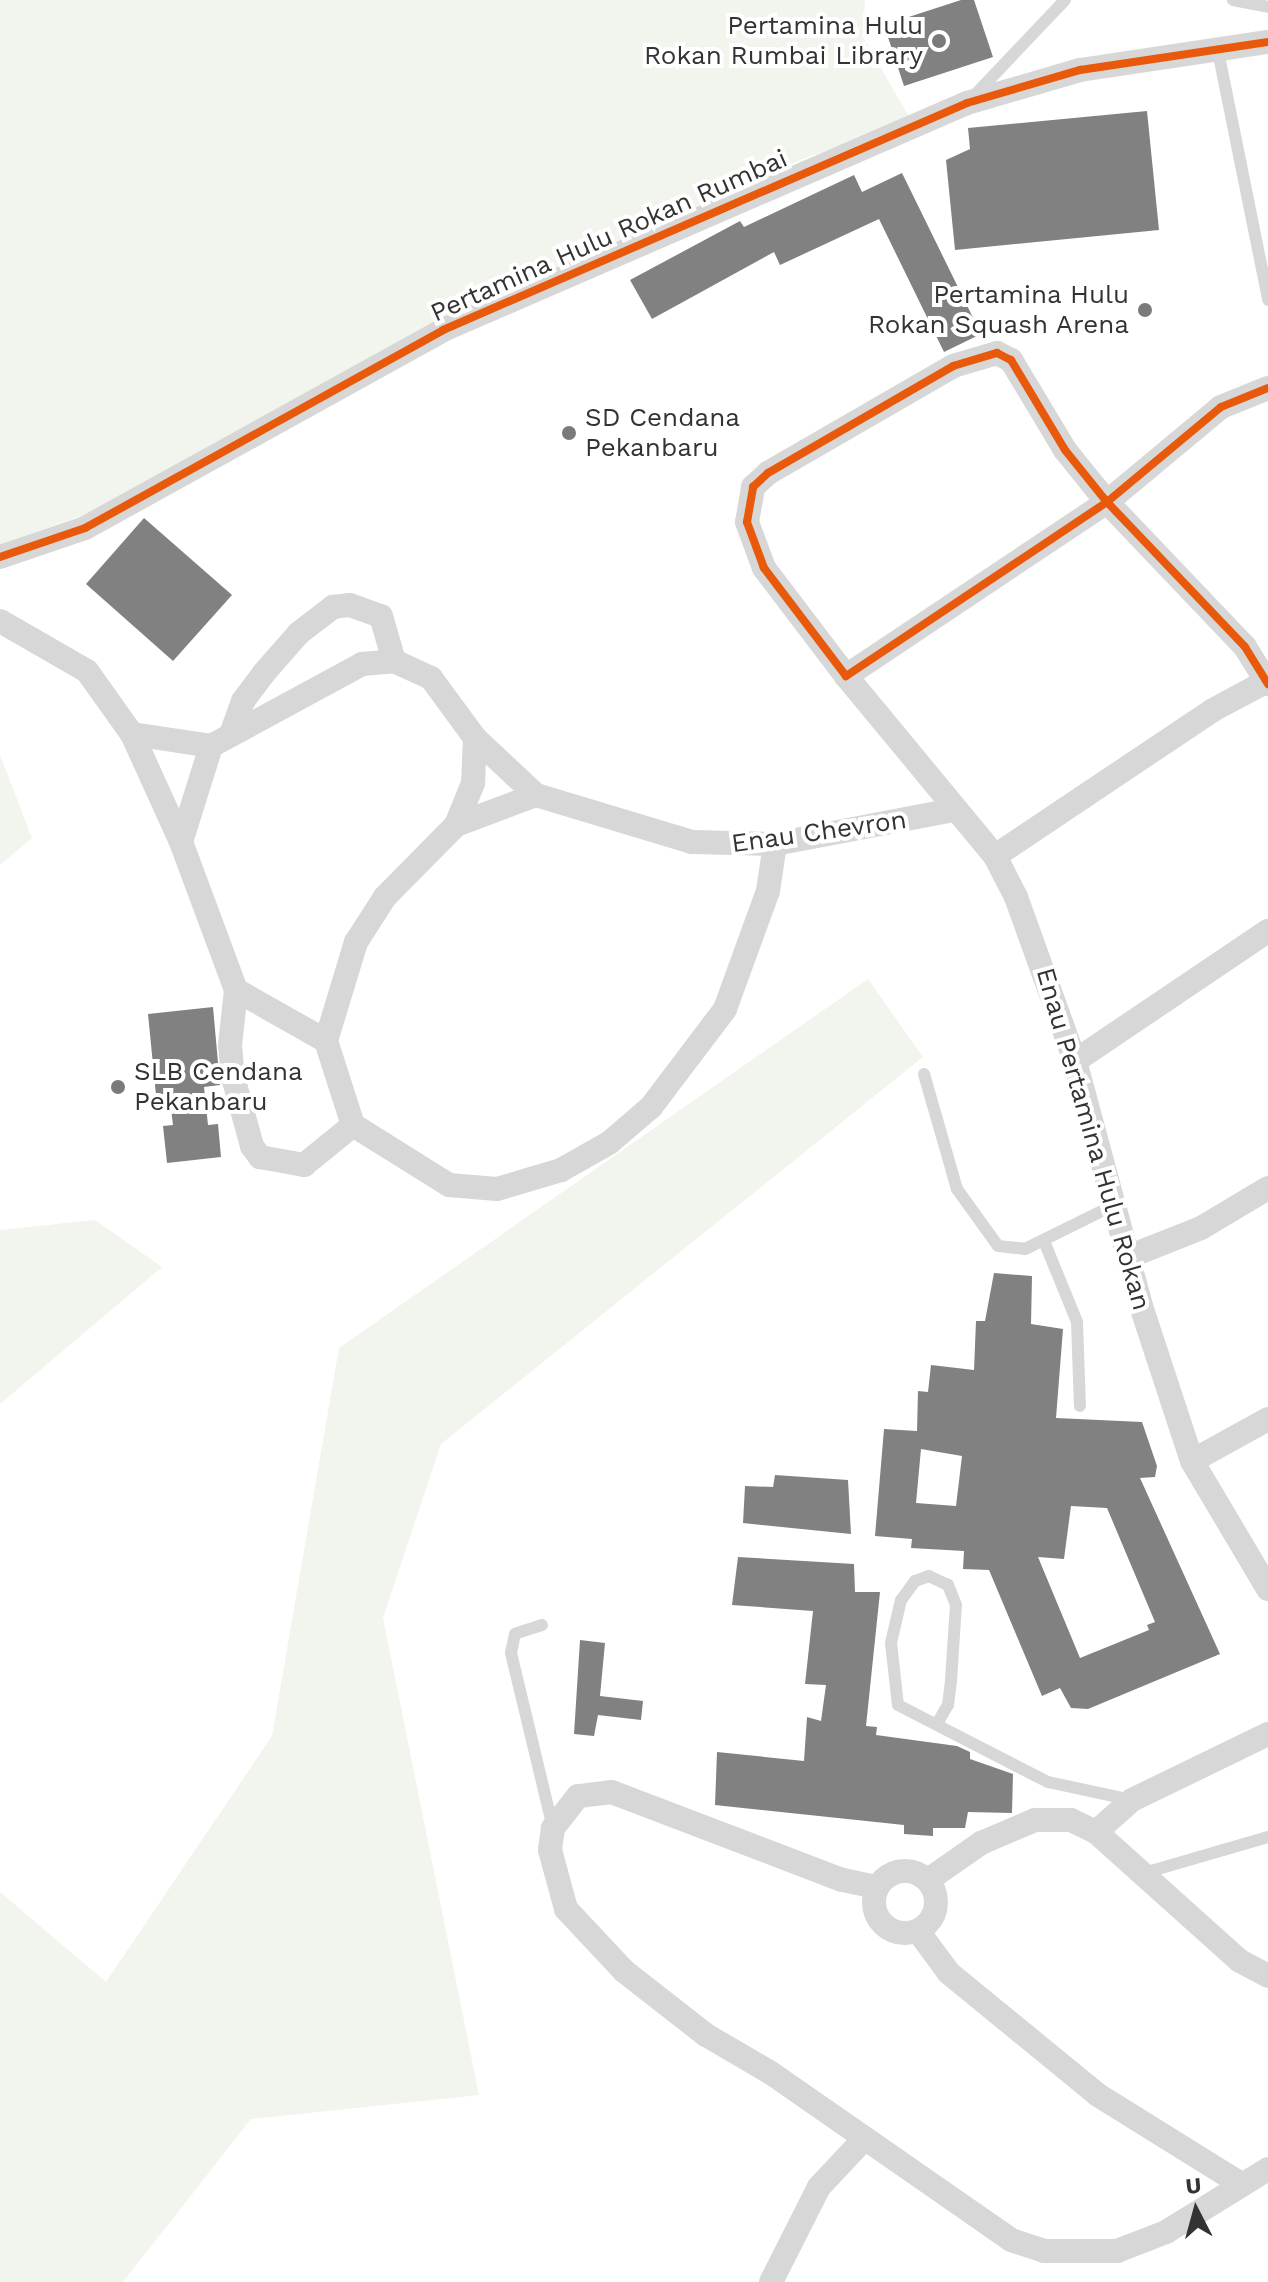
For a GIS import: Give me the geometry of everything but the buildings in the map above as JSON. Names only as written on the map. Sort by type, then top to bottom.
[{"type":"street","name":"Pertamina Hulu Rokan Rumbai","points":[[0,557],[85,528],[443,330],[967,103],[1080,70],[1217,46],[1268,42]]},
{"type":"street","name":"Enau Pertamina Hulu Rokan","points":[[1268,683],[1245,647],[1107,502],[1065,450],[1011,360],[997,353],[953,366],[768,473],[747,503],[750,538],[779,591],[954,810],[995,856],[1034,939],[1075,1061],[1128,1257],[1192,1461],[1268,1589]]},
{"type":"street","points":[[846,676],[1107,502],[1221,407],[1268,388]]},
{"type":"street","points":[[132,734],[221,740],[362,664],[394,661],[381,616],[350,605],[333,607],[299,633],[243,701],[221,740],[181,842]]},
{"type":"street","points":[[0,621],[87,671],[132,734],[181,842],[236,990],[230,1045],[233,1077],[252,1146],[260,1157],[304,1165],[353,1125]]},
{"type":"street","name":"Enau Chevron","points":[[394,661],[431,678],[475,738],[536,795],[692,842],[775,844],[954,810]]},
{"type":"street","points":[[995,856],[1202,717],[1268,683]]},
{"type":"street","points":[[475,738],[473,783],[456,825],[385,897],[356,942],[326,1041],[353,1125],[449,1185],[497,1189],[561,1170],[609,1143],[651,1107],[725,1009],[768,891],[775,844]]},
{"type":"street","points":[[456,825],[536,795]]},
{"type":"street","points":[[1075,1061],[1268,931]]},
{"type":"street","points":[[236,990],[326,1041]]},
{"type":"street","points":[[1128,1257],[1201,1228],[1268,1188]]},
{"type":"street","points":[[1192,1461],[1268,1419]]},
{"type":"street","points":[[1096,1832],[1132,1800],[1268,1734]]},
{"type":"street","points":[[876,1887],[842,1880],[612,1792],[578,1796],[553,1828],[550,1850],[566,1909],[624,1971],[706,2035],[865,2138],[1011,2240],[1044,2251],[1117,2251],[1166,2232],[1268,2169]]},
{"type":"street","points":[[928,1880],[981,1843],[1035,1820],[1071,1820],[1096,1832],[1240,1961],[1268,1976]]},
{"type":"street","points":[[911,1870],[928,1880],[935,1908],[918,1931],[903,1934],[877,1917],[876,1887],[891,1873],[911,1870]]},
{"type":"street","points":[[918,1931],[949,1973],[1098,2095],[1241,2184]]},
{"type":"street","points":[[771,2282],[819,2187],[865,2138]]},
{"type":"lane","points":[[967,103],[1065,0]]},
{"type":"lane","points":[[1233,0],[1268,7]]},
{"type":"lane","points":[[1217,46],[1268,300]]},
{"type":"lane","points":[[924,1074],[957,1189],[979,1225],[998,1246],[1025,1249],[1114,1205]]},
{"type":"lane","points":[[1044,1241],[1077,1322],[1080,1406]]},
{"type":"lane","points":[[938,1722],[948,1705],[956,1605],[948,1585],[929,1576],[915,1581],[901,1600],[891,1643],[891,1671],[898,1705],[912,1716],[938,1722],[1048,1782],[1132,1800]]},
{"type":"lane","points":[[542,1625],[515,1634],[511,1653],[553,1828]]},
{"type":"lane","points":[[1144,1873],[1268,1837]]},
{"type":"shaded area","points":[[0,0],[865,0],[863,37],[911,120],[800,160],[90,513],[0,544]]},
{"type":"shaded area","points":[[0,755],[32,838],[0,865]]},
{"type":"shaded area","points":[[868,979],[923,1057],[441,1444],[383,1618],[479,2095],[251,2119],[123,2282],[0,2282],[0,1892],[106,1982],[272,1736],[339,1348]]},
{"type":"shaded area","points":[[95,1220],[162,1267],[0,1404],[0,1230]]},
{"type":"cycle path","points":[[0,557],[85,528],[443,330],[967,103],[1080,70],[1268,42]]},
{"type":"cycle path","points":[[1268,388],[1221,407],[1107,502],[846,676],[764,568],[747,522],[753,487],[768,473],[953,366],[997,353],[1011,360],[1065,450],[1107,502],[1245,647],[1268,684]]},
{"type":"place","name":"Pertamina Hulu Rokan Rumbai Library","points":[[939,41]]},
{"type":"place","name":"Pertamina Hulu Rokan Squash Arena","points":[[1145,310]]},
{"type":"place","name":"SD Cendana Pekanbaru","points":[[569,433]]},
{"type":"place","name":"SLB Cendana Pekanbaru","points":[[118,1087]]}]
